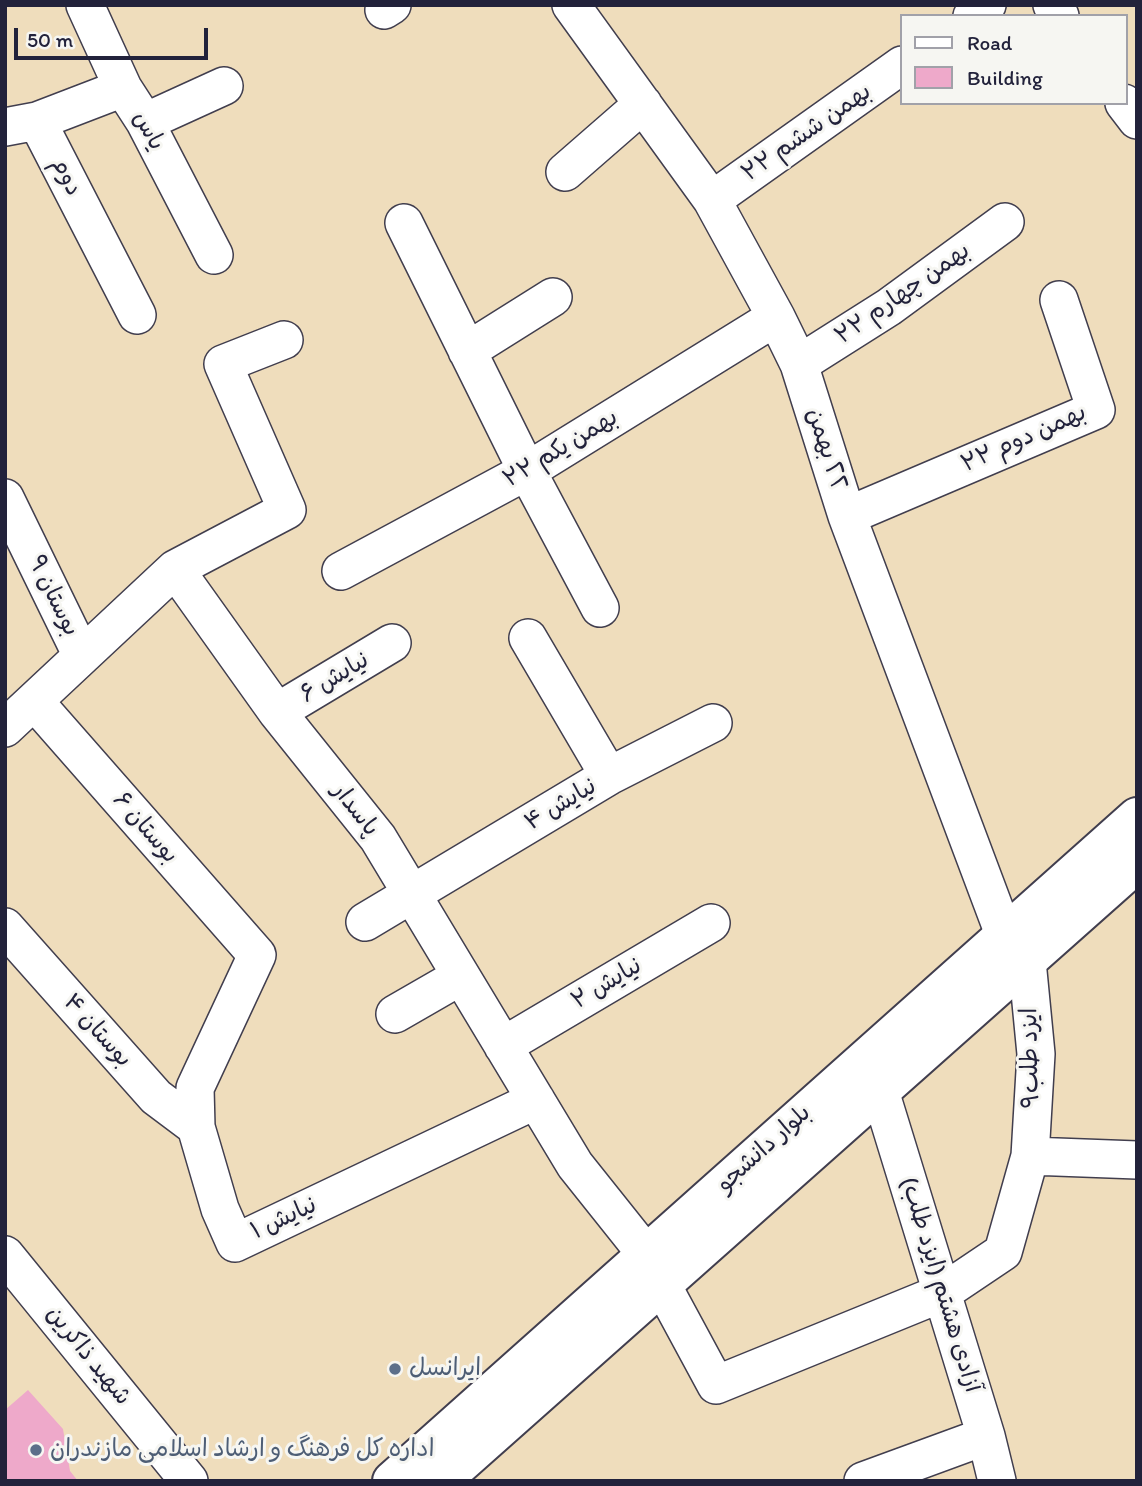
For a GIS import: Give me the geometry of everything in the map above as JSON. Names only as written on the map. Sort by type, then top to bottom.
[{"type":"main road","name":"بلوار دانشجو","points":[[392,1481],[880,1091],[1137,817]]},
{"type":"main road","name":"بلوار دانشجو","points":[[441,1481],[654,1269],[1016,947],[1137,863]]},
{"type":"street","name":"یاس","points":[[85,5],[123,88],[145,122],[214,255]]},
{"type":"street","name":"٢٢ بهمن","points":[[571,5],[712,200],[799,364],[848,516],[1016,947]]},
{"type":"street","name":"۲۲ بهمن ششم","points":[[712,200],[900,66]]},
{"type":"street","points":[[145,122],[224,86]]},
{"type":"street","name":"دوم","points":[[123,88],[21,124],[137,315]]},
{"type":"street","points":[[565,172],[643,104]]},
{"type":"street","points":[[1126,105],[1137,120]]},
{"type":"street","name":"۲۲ بهمن چهارم","points":[[799,364],[889,307],[1005,222]]},
{"type":"street","points":[[404,223],[527,471],[600,608]]},
{"type":"street","points":[[467,351],[553,297]]},
{"type":"street","name":"۲۲ بهمن دوم","points":[[848,516],[1096,410],[1059,300]]},
{"type":"street","name":"۲۲ بهمن یکم","points":[[341,571],[527,471],[776,317]]},
{"type":"street","points":[[5,728],[175,569],[287,510],[223,364],[284,340]]},
{"type":"street","name":"بوستان ۹","points":[[5,498],[82,656]]},
{"type":"street","name":"پاسدار","points":[[175,569],[277,712],[378,838],[575,1165],[654,1269],[716,1385],[942,1293]]},
{"type":"street","points":[[528,638],[609,776]]},
{"type":"street","name":"نیایش ۶","points":[[277,712],[392,643]]},
{"type":"street","name":"بوستان ۶","points":[[34,701],[257,955]]},
{"type":"street","name":"نیایش ۴","points":[[365,922],[609,776],[713,723]]},
{"type":"street","name":"نیایش ۲","points":[[503,1045],[711,923]]},
{"type":"street","name":"بوستان ۴","points":[[5,927],[156,1097],[196,1127]]},
{"type":"street","name":"ایزد طلب۹","points":[[942,1293],[1003,1252],[1030,1156],[1035,1054],[1016,947]]},
{"type":"street","name":"نیایش ۱","points":[[257,955],[195,1088],[196,1127],[220,1209],[235,1243],[536,1100]]},
{"type":"street","points":[[395,1014],[461,976]]},
{"type":"street","name":"آزادی هشتم (ایزد طلب)","points":[[880,1091],[986,1436],[997,1481]]},
{"type":"street","points":[[1030,1156],[1137,1160]]},
{"type":"street","name":"شهید ذاکرین","points":[[9,1260],[189,1481]]},
{"type":"street","points":[[863,1481],[986,1436]]},
{"type":"building","name":"اداره کل فرهنگ و ارشاد اسلامی مازندران","points":[[28,1390],[63,1429],[70,1471],[78,1481],[5,1481],[5,1410]]},
{"type":"place","name":"ایرانسل","points":[[395,1369]]},
{"type":"place","name":"اداره کل فرهنگ و ارشاد اسلامی مازندران","points":[[36,1450]]}]
